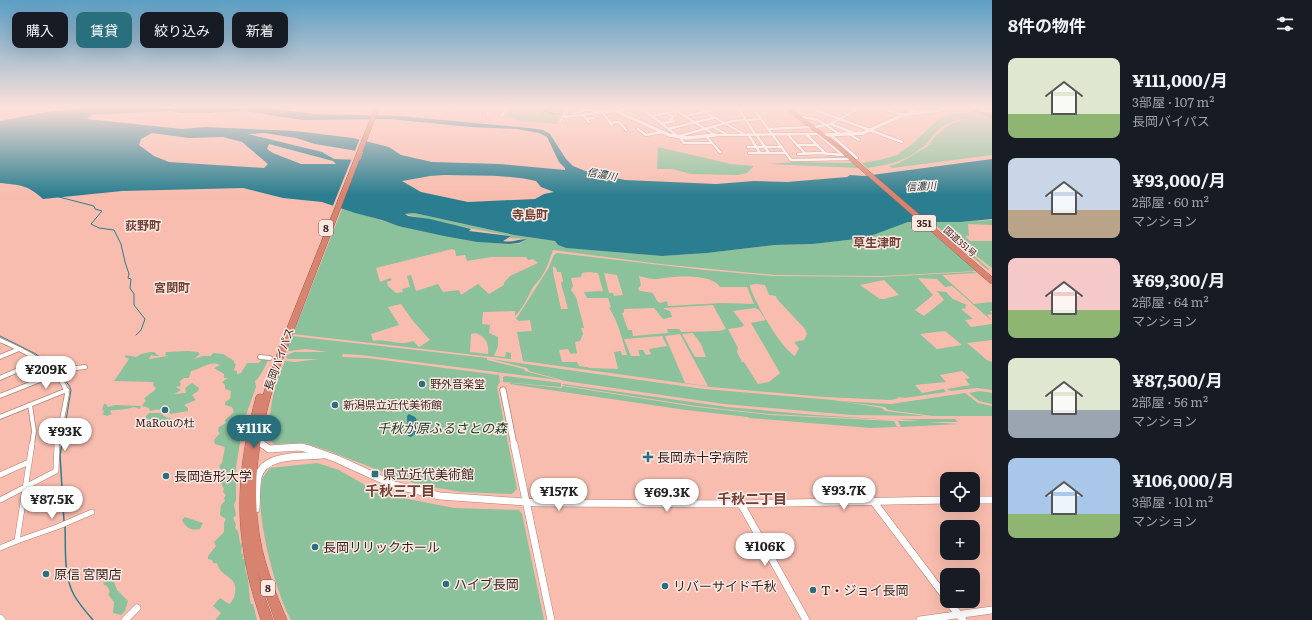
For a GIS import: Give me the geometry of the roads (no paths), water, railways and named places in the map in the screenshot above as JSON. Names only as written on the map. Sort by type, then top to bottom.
[{"type":"highway","name":"長岡バイパス","points":[[267,620],[248,548],[244,511],[244,473],[246,453],[253,420],[280,347],[365,137]]},
{"type":"highway","name":"国道351号","points":[[826,137],[858,162],[992,278]]},
{"type":"highway","name":"国道351号","points":[[858,162],[992,283]]},
{"type":"highway","name":"長岡バイパス","points":[[280,347],[257,427],[253,457],[252,504],[258,555],[269,593],[281,620]]},
{"type":"street","points":[[680,137],[684,142],[712,143]]},
{"type":"street","points":[[707,137],[720,152]]},
{"type":"street","points":[[750,137],[760,153]]},
{"type":"street","points":[[757,137],[769,153]]},
{"type":"street","points":[[773,137],[791,160],[848,158],[825,137]]},
{"type":"street","points":[[790,137],[805,153]]},
{"type":"street","points":[[809,137],[826,153]]},
{"type":"street","points":[[833,137],[857,158],[858,162]]},
{"type":"street","points":[[854,137],[859,140]]},
{"type":"street","points":[[888,137],[902,142]]},
{"type":"street","points":[[797,145],[817,145]]},
{"type":"street","points":[[748,147],[781,147]]},
{"type":"street","points":[[749,153],[785,153]]},
{"type":"street","points":[[798,154],[826,153],[843,155]]},
{"type":"street","points":[[978,272],[992,283]]},
{"type":"street","points":[[0,340],[39,361],[56,375],[67,387],[58,446],[56,472],[0,500]]},
{"type":"street","points":[[0,357],[19,349]]},
{"type":"street","points":[[260,357],[270,358]]},
{"type":"street","points":[[0,378],[39,361]]},
{"type":"street","points":[[0,396],[74,368],[85,367]]},
{"type":"street","points":[[270,382],[261,443],[270,449],[300,447],[342,461],[394,485],[440,496],[526,502],[741,504],[940,500]]},
{"type":"street","points":[[0,417],[67,390]]},
{"type":"street","points":[[503,390],[551,620]]},
{"type":"street","points":[[17,541],[34,431],[30,406]]},
{"type":"street","points":[[258,555],[259,543],[256,512],[258,477],[261,471],[269,463],[278,459],[323,455]]},
{"type":"street","points":[[0,475],[29,462]]},
{"type":"street","points":[[980,500],[992,500]]},
{"type":"street","points":[[873,501],[940,589]]},
{"type":"street","points":[[741,504],[806,620]]},
{"type":"street","points":[[0,548],[57,527],[92,512]]},
{"type":"street","points":[[262,605],[263,620]]},
{"type":"street","points":[[125,620],[136,608]]},
{"type":"street","points":[[954,608],[961,617]]},
{"type":"street","points":[[920,620],[961,617],[992,610]]},
{"type":"water","name":"信濃川","points":[[0,137],[145,137],[141,139],[139,145],[154,156],[169,162],[264,168],[268,164],[242,142],[223,137],[181,137],[260,137],[322,152],[334,159],[360,160],[363,152],[315,144],[289,137],[344,137],[389,147],[401,155],[432,162],[500,164],[565,170],[559,162],[547,137],[552,137],[566,159],[573,166],[588,172],[625,180],[716,184],[754,181],[787,182],[847,177],[850,175],[864,176],[992,159],[992,219],[961,222],[908,222],[865,238],[813,244],[775,245],[707,253],[662,256],[566,248],[558,245],[555,241],[514,235],[414,213],[405,214],[408,216],[430,219],[471,229],[469,231],[511,236],[503,241],[509,242],[527,239],[519,243],[509,244],[477,242],[398,226],[322,202],[283,198],[243,188],[122,191],[43,199],[38,194],[23,186],[0,183]],"holes":[[[269,144],[333,161],[336,164],[301,164],[273,153],[267,149]],[[430,176],[502,176],[536,181],[541,187],[554,192],[544,194],[535,199],[468,202],[421,192],[402,181]]]},
{"type":"water","points":[[409,414],[415,417],[420,424],[418,432],[411,437],[408,436],[407,416]]},
{"type":"waterway","points":[[59,197],[94,206],[95,209],[102,211],[91,224],[99,228],[114,230],[121,244],[129,274],[128,278],[131,279],[130,288],[134,294],[134,305],[145,319],[141,330],[136,335]]},
{"type":"waterway","points":[[0,336],[36,354],[57,371]]},
{"type":"waterway","points":[[60,375],[69,385],[71,390],[62,445]]},
{"type":"waterway","points":[[62,444],[60,455],[64,521]]},
{"type":"waterway","points":[[65,526],[66,561],[70,587],[78,602],[93,620]]},
{"type":"place","name":"野外音楽堂","points":[[422,384]]},
{"type":"place","name":"新潟県立近代美術館","points":[[335,405]]},
{"type":"place","name":"MaRouの杜","points":[[165,410]]},
{"type":"place","name":"長岡赤十字病院","points":[[648,457]]},
{"type":"place","name":"県立近代美術館","points":[[375,474]]},
{"type":"place","name":"長岡造形大学","points":[[166,476]]},
{"type":"place","name":"長岡リリックホール","points":[[315,547]]},
{"type":"place","name":"原信 宮関店","points":[[46,574]]},
{"type":"place","name":"ハイブ長岡","points":[[446,584]]},
{"type":"place","name":"リバーサイド千秋","points":[[665,586]]},
{"type":"place","name":"T・ジョイ長岡","points":[[813,590]]},
{"type":"district","name":"寺島町","points":[[530,215]]},
{"type":"district","name":"荻野町","points":[[143,226]]},
{"type":"district","name":"草生津町","points":[[877,243]]},
{"type":"district","name":"宮関町","points":[[172,288]]},
{"type":"district","name":"千秋三丁目","points":[[400,491]]},
{"type":"district","name":"千秋二丁目","points":[[752,499]]},
{"type":"park label","name":"千秋が原ふるさとの森","points":[[442,428]]}]
